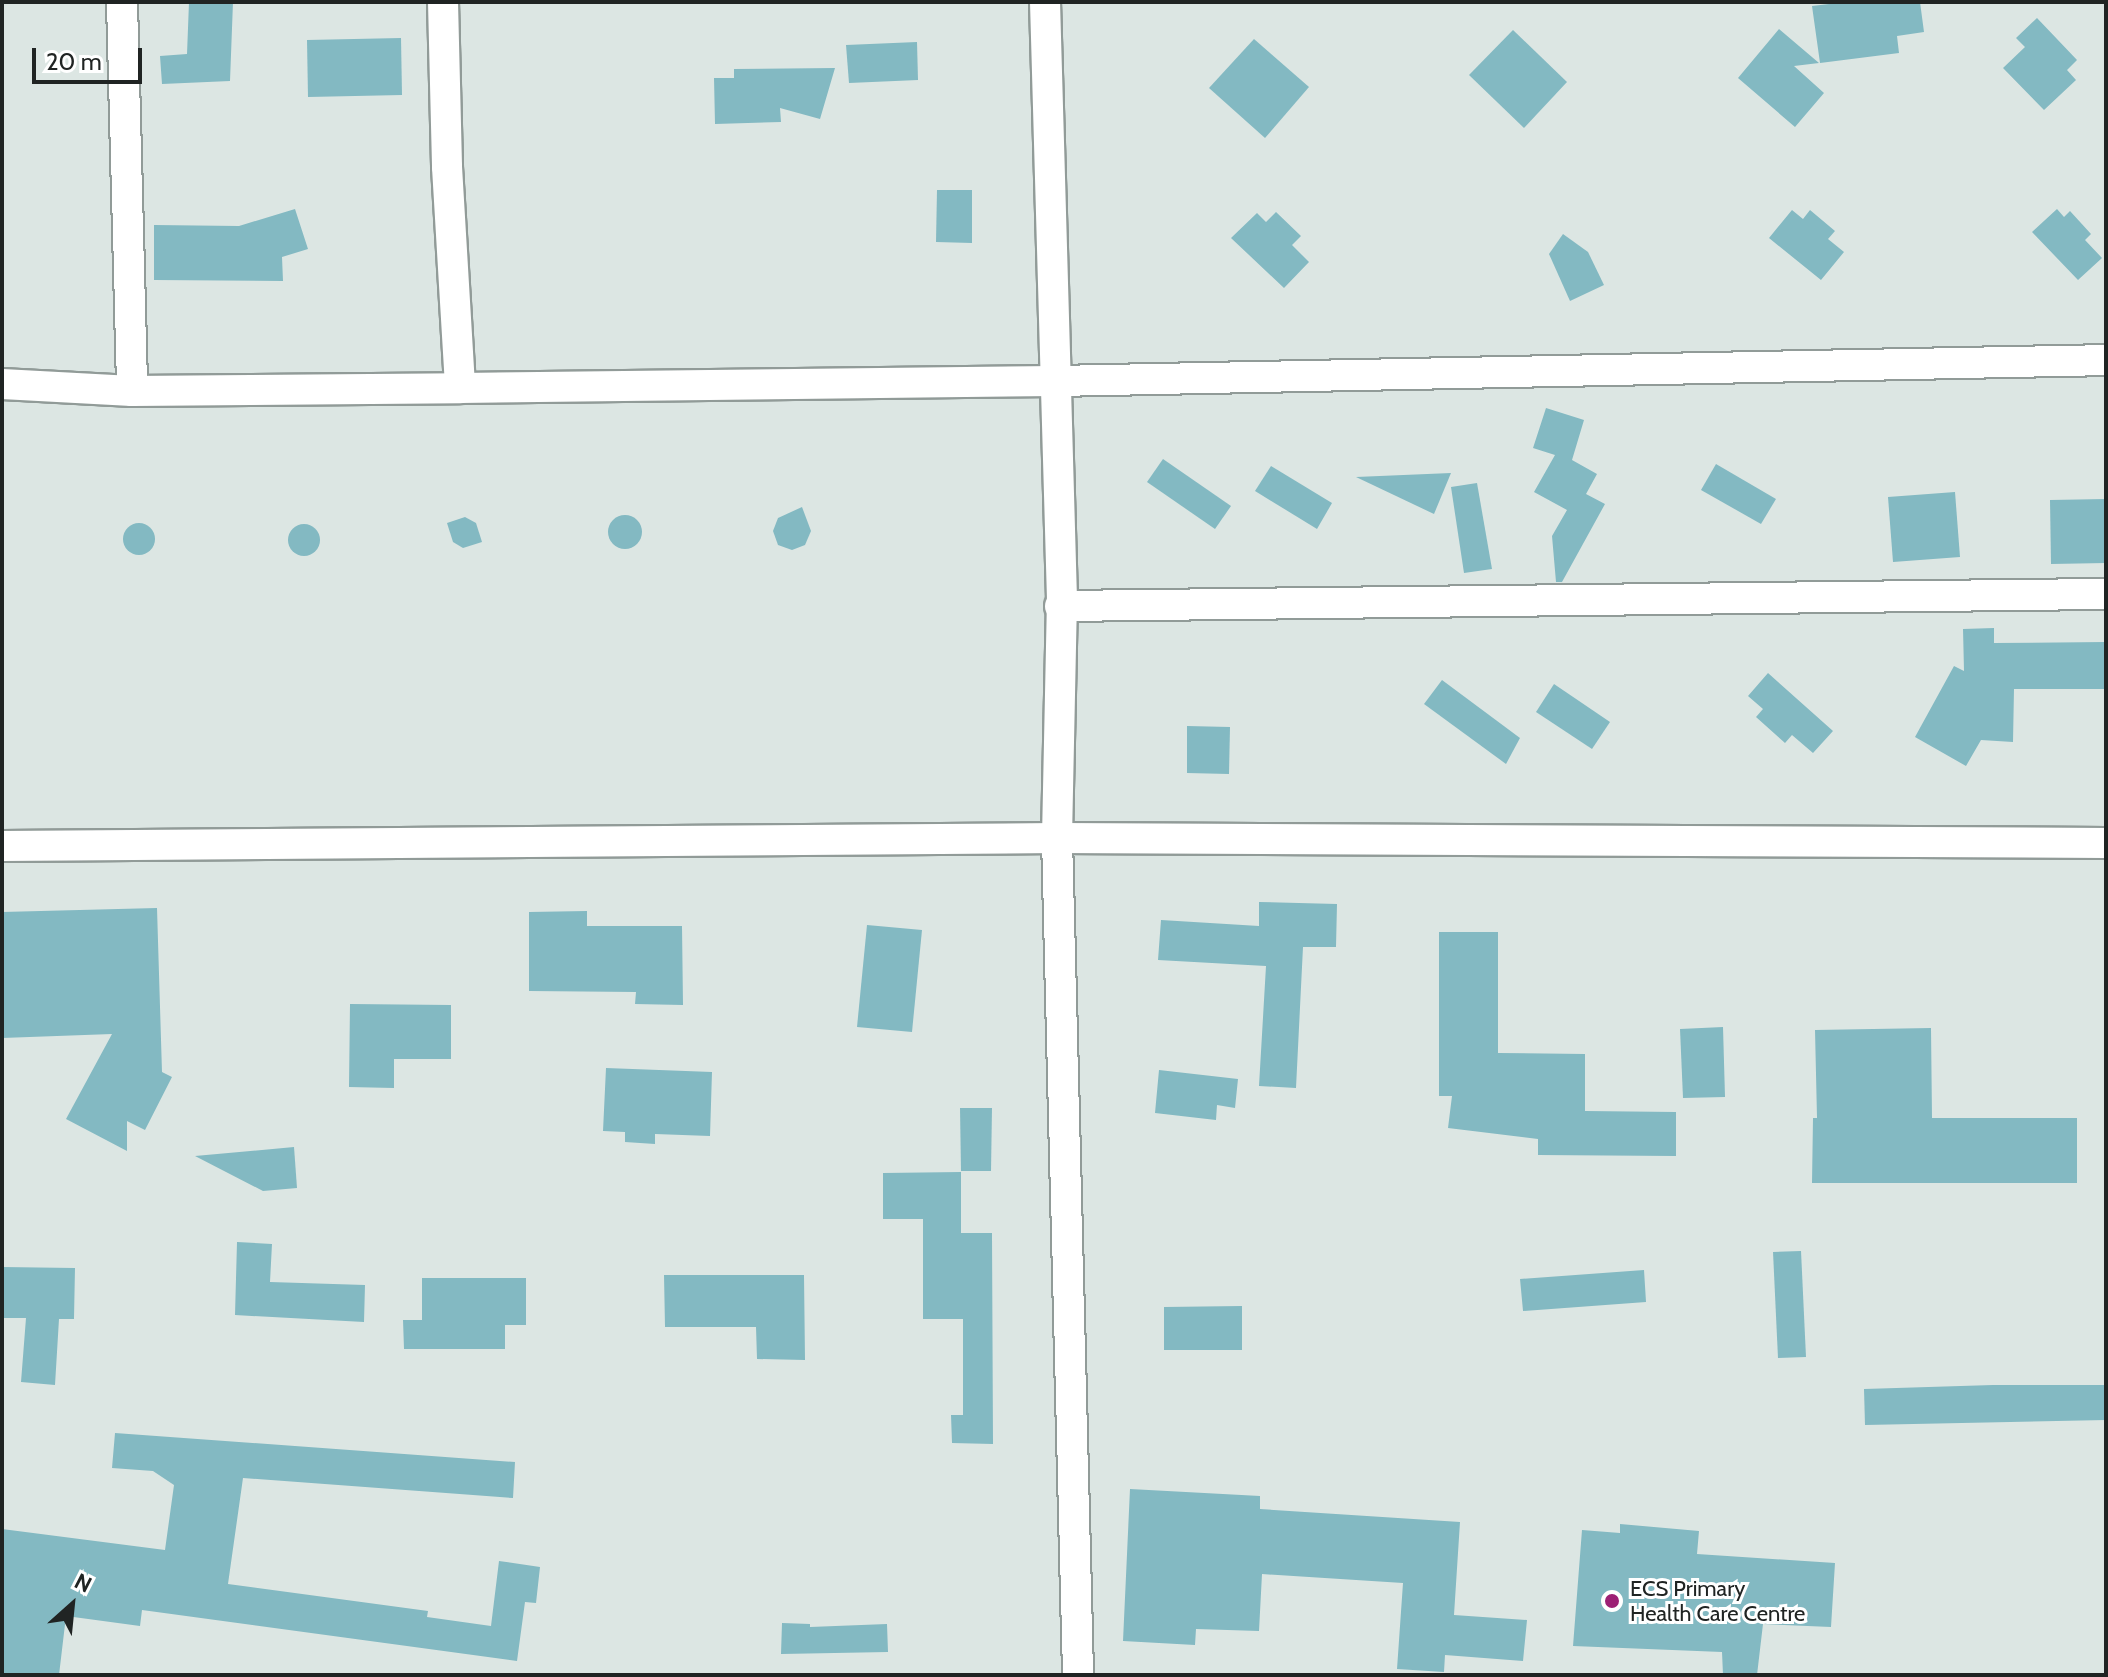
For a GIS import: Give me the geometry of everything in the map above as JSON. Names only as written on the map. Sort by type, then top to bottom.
[{"type":"street","points":[[122,2],[132,391]]},
{"type":"street","points":[[443,2],[460,388]]},
{"type":"street","points":[[1045,2],[1060,606],[1057,838],[1078,1675]]},
{"type":"street","points":[[2,384],[132,391],[460,388],[1055,381],[2106,360]]},
{"type":"street","points":[[1060,606],[2106,594]]},
{"type":"street","points":[[2,846],[1057,838],[2106,843]]},
{"type":"building","points":[[189,2],[233,2],[230,81],[162,84],[160,56],[187,54]]},
{"type":"building","points":[[1846,2],[1920,2],[1924,32],[1897,36],[1899,53],[1820,63],[1812,6]]},
{"type":"building","points":[[2037,18],[2077,60],[2067,70],[2076,80],[2044,110],[2003,68],[2025,47],[2016,38]]},
{"type":"building","points":[[1779,29],[1819,63],[1794,66],[1824,93],[1795,127],[1738,78]]},
{"type":"building","points":[[1513,30],[1567,82],[1524,128],[1469,75]]},
{"type":"building","points":[[401,38],[402,95],[308,97],[307,40]]},
{"type":"building","points":[[1254,39],[1309,87],[1265,138],[1209,88]]},
{"type":"building","points":[[917,42],[918,80],[849,83],[846,45]]},
{"type":"building","points":[[835,68],[820,119],[780,108],[781,122],[715,124],[714,78],[734,78],[734,69]]},
{"type":"building","points":[[937,190],[972,190],[972,243],[936,242]]},
{"type":"building","points":[[295,209],[308,249],[282,257],[283,281],[154,280],[154,225],[239,226]]},
{"type":"building","points":[[2057,209],[2064,217],[2070,211],[2091,234],[2085,240],[2102,258],[2078,280],[2032,232]]},
{"type":"building","points":[[1792,210],[1803,219],[1810,210],[1835,231],[1828,239],[1844,252],[1821,280],[1769,238]]},
{"type":"building","points":[[1276,212],[1301,236],[1292,245],[1309,262],[1284,288],[1231,238],[1257,213],[1266,222]]},
{"type":"building","points":[[1563,234],[1588,252],[1604,285],[1570,301],[1549,254]]},
{"type":"building","points":[[1546,408],[1584,420],[1572,460],[1597,474],[1586,494],[1605,504],[1562,582],[1556,582],[1552,536],[1567,510],[1534,492],[1555,455],[1533,448]]},
{"type":"building","points":[[1163,459],[1231,506],[1215,529],[1147,482]]},
{"type":"building","points":[[1716,464],[1776,499],[1761,524],[1701,490]]},
{"type":"building","points":[[1271,466],[1332,503],[1317,529],[1255,491]]},
{"type":"building","points":[[1451,473],[1434,514],[1356,477]]},
{"type":"building","points":[[1477,483],[1492,569],[1464,573],[1451,487]]},
{"type":"building","points":[[1955,492],[1960,557],[1893,562],[1888,497]]},
{"type":"building","points":[[2106,499],[2106,563],[2051,564],[2050,500]]},
{"type":"building","points":[[802,507],[811,531],[805,545],[792,550],[778,545],[773,531],[778,518]]},
{"type":"building","points":[[625,515],[637,520],[642,532],[637,544],[625,549],[613,544],[608,532],[613,520]]},
{"type":"building","points":[[465,517],[476,523],[482,542],[463,548],[453,542],[447,523]]},
{"type":"building","points":[[139,523],[150,528],[155,539],[150,550],[139,555],[128,550],[123,539],[128,528]]},
{"type":"building","points":[[304,524],[316,528],[320,540],[316,552],[304,556],[292,552],[288,540],[292,528]]},
{"type":"building","points":[[1994,628],[1994,643],[2106,642],[2106,689],[2014,689],[2013,742],[1981,740],[1966,766],[1915,737],[1954,666],[1964,671],[1963,629]]},
{"type":"building","points":[[1768,673],[1833,731],[1813,753],[1792,735],[1785,743],[1756,717],[1763,709],[1748,696]]},
{"type":"building","points":[[1442,680],[1520,738],[1506,764],[1424,704]]},
{"type":"building","points":[[1554,684],[1610,722],[1592,749],[1536,712]]},
{"type":"building","points":[[1187,726],[1230,727],[1229,774],[1187,773]]},
{"type":"building","points":[[1259,902],[1337,904],[1336,947],[1303,947],[1296,1088],[1259,1086],[1266,966],[1158,960],[1161,920],[1259,926]]},
{"type":"building","points":[[157,908],[162,1072],[172,1077],[145,1130],[127,1121],[127,1151],[66,1119],[112,1034],[2,1038],[2,912]]},
{"type":"building","points":[[587,911],[587,926],[682,926],[683,1005],[635,1004],[636,992],[529,991],[529,912]]},
{"type":"building","points":[[867,925],[922,930],[912,1032],[857,1027]]},
{"type":"building","points":[[1439,932],[1498,932],[1498,1053],[1585,1054],[1585,1111],[1676,1112],[1676,1156],[1538,1155],[1538,1139],[1448,1128],[1452,1096],[1439,1096]]},
{"type":"building","points":[[350,1004],[451,1005],[451,1059],[394,1059],[394,1088],[349,1087]]},
{"type":"building","points":[[1723,1027],[1725,1097],[1683,1098],[1680,1029]]},
{"type":"building","points":[[1931,1028],[1932,1118],[2077,1118],[2077,1183],[1812,1183],[1813,1118],[1817,1118],[1815,1030]]},
{"type":"building","points":[[606,1068],[712,1072],[710,1136],[655,1134],[655,1144],[625,1142],[625,1132],[603,1131]]},
{"type":"building","points":[[1159,1070],[1238,1079],[1235,1108],[1217,1105],[1216,1120],[1155,1113]]},
{"type":"building","points":[[960,1108],[992,1108],[991,1171],[961,1171]]},
{"type":"building","points":[[294,1147],[297,1188],[263,1191],[195,1156]]},
{"type":"building","points":[[961,1172],[961,1233],[992,1233],[993,1444],[952,1443],[951,1415],[963,1415],[963,1319],[923,1319],[923,1219],[883,1219],[883,1173]]},
{"type":"building","points":[[237,1242],[272,1244],[270,1282],[365,1285],[364,1322],[235,1315]]},
{"type":"building","points":[[1801,1251],[1806,1357],[1778,1358],[1773,1252]]},
{"type":"building","points":[[2,1267],[75,1268],[74,1319],[59,1319],[55,1385],[21,1382],[26,1318],[2,1318]]},
{"type":"building","points":[[1644,1270],[1646,1302],[1523,1311],[1520,1279]]},
{"type":"building","points":[[664,1275],[804,1275],[805,1360],[757,1359],[756,1327],[665,1327]]},
{"type":"building","points":[[422,1278],[526,1278],[526,1325],[505,1325],[505,1349],[404,1349],[403,1320],[422,1320]]},
{"type":"building","points":[[1242,1306],[1242,1350],[1164,1350],[1164,1307]]},
{"type":"building","points":[[2106,1385],[2106,1420],[1865,1425],[1864,1389]]},
{"type":"building","points":[[115,1433],[515,1462],[513,1498],[243,1478],[228,1584],[428,1611],[427,1617],[491,1626],[499,1561],[540,1567],[536,1603],[525,1602],[517,1661],[142,1610],[140,1626],[66,1616],[59,1675],[2,1675],[2,1529],[165,1550],[174,1485],[153,1471],[112,1468]]},
{"type":"building","points":[[1130,1489],[1260,1496],[1260,1509],[1460,1522],[1454,1615],[1527,1620],[1523,1661],[1445,1655],[1444,1672],[1397,1669],[1403,1583],[1262,1574],[1259,1631],[1196,1629],[1195,1645],[1123,1641]]},
{"type":"building","points":[[1620,1524],[1699,1531],[1697,1554],[1835,1563],[1831,1627],[1763,1624],[1757,1675],[1723,1675],[1722,1652],[1573,1646],[1582,1530],[1620,1533]]},
{"type":"building","points":[[782,1623],[810,1624],[810,1627],[887,1624],[888,1652],[781,1654]]},
{"type":"place","name":"ECS Primary Health Care Centre","points":[[1612,1601]]}]
